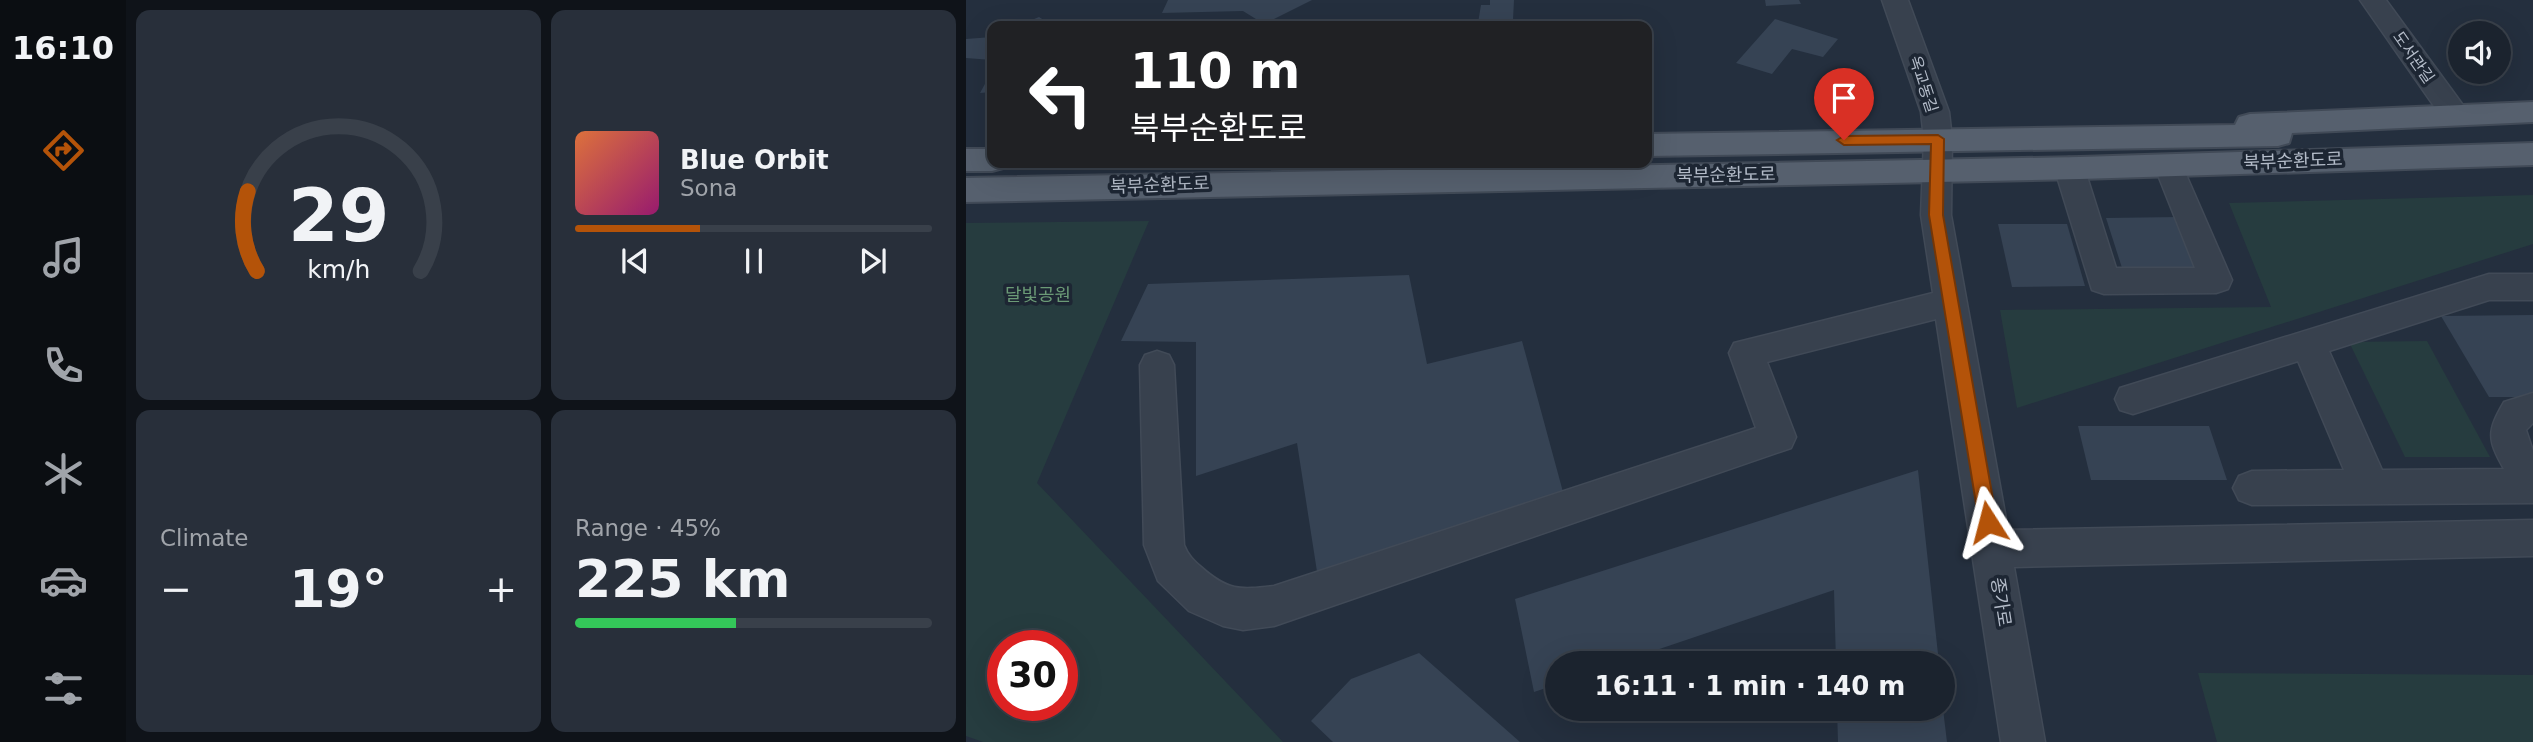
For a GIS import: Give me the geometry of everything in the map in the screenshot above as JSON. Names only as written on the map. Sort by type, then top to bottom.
[{"type":"main road","points":[[2073,158],[2231,125],[2533,112]]},
{"type":"main road","points":[[2394,145],[2533,127]]},
{"type":"main road","name":"북부순환도로","points":[[1652,145],[2073,158],[2394,145]]},
{"type":"main road","points":[[2394,145],[2533,154]]},
{"type":"main road","name":"북부순환도로","points":[[1652,165],[1937,155]]},
{"type":"main road","points":[[2073,158],[2171,170],[2410,172],[2533,169]]},
{"type":"main road","points":[[966,160],[987,160]]},
{"type":"main road","name":"북부순환도로","points":[[966,190],[1576,168]]},
{"type":"street","name":"옥교동길","points":[[1895,0],[1935,112],[1937,155]]},
{"type":"street","name":"도서관길","points":[[2373,0],[2455,115]]},
{"type":"street","name":"종가로","points":[[1937,155],[1936,215],[2023,742]]},
{"type":"street","points":[[2073,158],[2104,281],[2216,280],[2171,170]]},
{"type":"street","points":[[2133,400],[2489,287],[2533,287]]},
{"type":"street","points":[[1157,365],[1164,545],[1172,567],[1204,597],[1223,606],[1243,610],[1274,606],[1778,437],[1746,353],[1951,302]]},
{"type":"street","points":[[2308,343],[2371,488]]},
{"type":"street","points":[[2252,488],[2532,486],[2511,447],[2508,429],[2517,413],[2533,408]]},
{"type":"street","points":[[1993,550],[2533,538]]},
{"type":"green space","points":[[2533,195],[2533,244],[2017,408],[2000,310],[2271,307],[2229,203]]},
{"type":"green space","name":"달빛공원","points":[[1149,221],[1037,483],[1283,742],[983,742],[966,736],[966,223]]},
{"type":"green space","points":[[2427,341],[2490,457],[2405,457],[2349,342]]},
{"type":"green space","points":[[2198,673],[2533,675],[2533,742],[2217,742]]},
{"type":"building","points":[[1168,0],[1312,0],[1270,21],[1259,21],[1243,11],[1162,13]]},
{"type":"building","points":[[1490,0],[1514,0],[1513,20],[1478,21],[1481,5],[1490,5]]},
{"type":"building","points":[[1765,0],[1799,0],[1801,4],[1766,6]]},
{"type":"building","points":[[1039,17],[1045,21],[1029,21]]},
{"type":"building","points":[[1775,19],[1838,39],[1823,57],[1792,49],[1772,74],[1736,63]]},
{"type":"building","points":[[987,37],[987,60],[966,58],[966,39]]},
{"type":"building","points":[[987,80],[987,92],[980,93]]},
{"type":"building","points":[[2179,217],[2200,270],[2123,271],[2106,218]]},
{"type":"building","points":[[1998,224],[2067,224],[2085,286],[2012,287]]},
{"type":"building","points":[[1409,275],[1427,364],[1522,341],[1563,492],[1318,578],[1297,443],[1196,476],[1196,342],[1121,341],[1148,284]]},
{"type":"building","points":[[2533,315],[2533,397],[2489,397],[2441,316]]},
{"type":"building","points":[[2078,426],[2209,426],[2227,480],[2091,480]]},
{"type":"building","points":[[1918,470],[1938,651],[1836,651],[1834,590],[1654,651],[1545,651],[1545,688],[1534,692],[1515,599]]},
{"type":"building","points":[[1419,653],[1520,742],[1333,742],[1311,721],[1351,679]]},
{"type":"building","points":[[1837,721],[1944,721],[1947,742],[1838,742]]},
{"type":"route","points":[[1844,140],[1938,139],[1936,215],[1988,522]]}]
